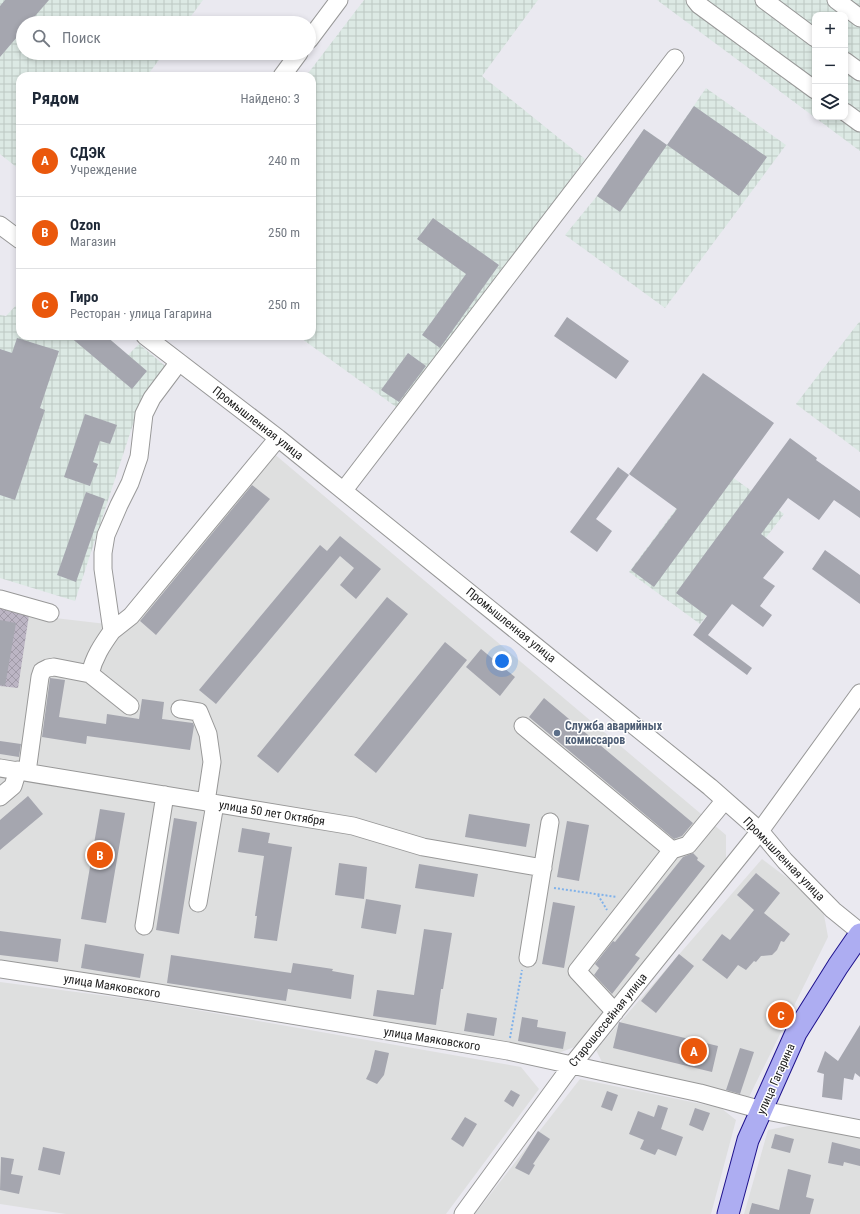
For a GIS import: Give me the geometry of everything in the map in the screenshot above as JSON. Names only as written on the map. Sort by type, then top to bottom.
[{"type":"main road","name":"улица Гагарина","points":[[728,1214],[748,1140],[796,1033],[860,933]]},
{"type":"street","points":[[316,31],[339,0]]},
{"type":"street","points":[[695,0],[699,5],[812,88]]},
{"type":"street","points":[[764,0],[812,36]]},
{"type":"street","points":[[836,0],[860,18]]},
{"type":"street","points":[[344,490],[675,58]]},
{"type":"street","points":[[285,72],[294,60]]},
{"type":"street","points":[[848,63],[860,72]]},
{"type":"street","points":[[848,114],[860,123]]},
{"type":"street","points":[[0,225],[16,237]]},
{"type":"street","name":"Промышленная улица","points":[[150,340],[344,490],[725,800],[760,831],[785,861],[832,910],[860,933]]},
{"type":"street","points":[[112,631],[103,569],[103,553],[106,536],[130,483],[139,457],[144,414],[152,398],[180,362]]},
{"type":"street","points":[[90,674],[92,663],[98,651],[112,631],[131,616],[278,438]]},
{"type":"street","points":[[0,599],[50,613]]},
{"type":"street","points":[[0,797],[13,786],[22,771],[42,671],[54,667],[90,674],[130,706]]},
{"type":"street","name":"Старошоссейная улица","points":[[463,1214],[572,1065],[760,831],[860,693]]},
{"type":"street","points":[[180,709],[200,712],[208,734],[212,762],[211,803],[198,903]]},
{"type":"street","points":[[523,726],[672,850]]},
{"type":"street","name":"улица 50 лет Октября","points":[[0,768],[353,826],[423,847],[543,868]]},
{"type":"street","points":[[144,926],[165,796]]},
{"type":"street","points":[[615,1012],[577,971],[672,850],[688,845],[725,800]]},
{"type":"street","points":[[528,958],[550,822]]},
{"type":"street","name":"улица Маяковского","points":[[0,969],[152,992],[508,1051],[700,1093],[762,1110],[860,1128]]},
{"type":"path","points":[[540,886],[634,899]]},
{"type":"path","points":[[508,1051],[524,964],[528,958]]},
{"type":"shaded area","points":[[0,0],[203,0],[191,16],[16,16],[16,60],[159,60],[150,72],[16,72],[16,167],[0,154]]},
{"type":"shaded area","points":[[364,0],[538,0],[482,76],[585,159],[403,412],[304,340],[316,340],[316,72],[309,72]]},
{"type":"shaded area","points":[[657,0],[860,0],[860,151],[818,120],[848,120],[848,12],[812,12],[812,115]]},
{"type":"shaded area","points":[[706,88],[786,145],[665,308],[565,235],[597,196],[644,129],[667,145]]},
{"type":"shaded area","points":[[16,305],[16,340],[111,340],[128,355],[139,344],[169,369],[140,403],[75,601],[0,578],[0,315],[6,316]]},
{"type":"shaded area","points":[[859,322],[860,323],[860,452],[796,404]]},
{"type":"shaded area","points":[[266,447],[726,835],[726,867],[579,1045],[559,1053],[0,963],[0,606],[29,615],[115,625]]},
{"type":"shaded area","points":[[711,462],[784,514],[700,624],[629,572]]},
{"type":"shaded area","points":[[0,606],[29,615],[18,688],[0,686]]},
{"type":"shaded area","points":[[762,859],[822,904],[828,937],[749,1097],[602,1062],[596,1050]]},
{"type":"shaded area","points":[[0,982],[145,1001],[521,1067],[539,1089],[446,1214],[66,1214],[0,1204]]},
{"type":"shaded area","points":[[580,1079],[721,1108],[736,1120],[711,1214],[475,1214]]},
{"type":"shaded area","points":[[793,1125],[860,1137],[860,1214],[744,1214],[768,1130]]},
{"type":"building","points":[[5,0],[49,0],[35,16],[16,16],[16,38],[0,57],[0,6]]},
{"type":"building","points":[[694,106],[767,157],[739,196],[667,145]]},
{"type":"building","points":[[644,129],[667,145],[620,212],[597,196]]},
{"type":"building","points":[[433,218],[499,265],[440,348],[422,335],[466,274],[417,239]]},
{"type":"building","points":[[567,317],[629,361],[616,379],[554,336]]},
{"type":"building","points":[[16,340],[23,340],[59,351],[40,408],[45,410],[15,500],[0,495],[0,349],[12,353]]},
{"type":"building","points":[[74,340],[111,340],[147,371],[132,389]]},
{"type":"building","points":[[408,353],[426,366],[399,402],[381,390]]},
{"type":"building","points":[[703,373],[774,423],[654,587],[631,570],[677,509],[629,474]]},
{"type":"building","points":[[85,414],[117,425],[110,444],[100,441],[93,462],[98,464],[90,486],[64,477]]},
{"type":"building","points":[[790,438],[817,458],[816,460],[860,491],[860,518],[834,500],[819,520],[788,498],[761,534],[784,552],[763,578],[775,586],[760,606],[772,615],[763,627],[732,604],[708,635],[752,668],[747,675],[693,635],[707,616],[676,593]]},
{"type":"building","points":[[618,467],[629,475],[596,519],[612,531],[597,552],[570,532]]},
{"type":"building","points":[[252,485],[270,499],[156,635],[140,621]]},
{"type":"building","points":[[86,492],[105,499],[76,582],[57,575]]},
{"type":"building","points":[[340,536],[381,569],[356,599],[340,585],[354,568],[340,556],[216,704],[199,690],[320,545],[327,551]]},
{"type":"building","points":[[825,550],[860,575],[860,604],[812,569]]},
{"type":"building","points":[[387,597],[408,614],[278,773],[257,756]]},
{"type":"building","points":[[0,620],[16,623],[5,686],[0,685]]},
{"type":"building","points":[[445,642],[467,660],[376,773],[354,755]]},
{"type":"building","points":[[481,649],[515,677],[500,696],[466,667]]},
{"type":"building","points":[[50,678],[65,680],[59,717],[106,724],[107,714],[139,719],[142,699],[164,702],[162,719],[193,723],[194,726],[190,750],[87,736],[86,744],[42,737]]},
{"type":"building","points":[[544,698],[693,823],[682,836],[674,839],[529,717]]},
{"type":"building","points":[[0,741],[21,744],[19,757],[0,754]]},
{"type":"building","points":[[28,796],[43,814],[0,850],[0,820]]},
{"type":"building","points":[[100,809],[125,813],[106,923],[81,919]]},
{"type":"building","points":[[469,814],[530,824],[526,847],[465,837]]},
{"type":"building","points":[[174,818],[197,822],[179,934],[156,930]]},
{"type":"building","points":[[567,821],[589,825],[579,881],[557,877]]},
{"type":"building","points":[[242,828],[270,833],[268,843],[292,847],[277,941],[254,938],[257,916],[255,916],[264,856],[238,852]]},
{"type":"building","points":[[693,853],[698,858],[697,860],[705,866],[635,955],[640,958],[612,994],[594,975],[599,968],[595,964],[613,941],[615,942],[683,857]]},
{"type":"building","points":[[339,863],[367,867],[364,899],[335,895]]},
{"type":"building","points":[[419,864],[478,874],[474,897],[415,888]]},
{"type":"building","points":[[756,873],[780,893],[764,913],[790,934],[784,942],[781,941],[777,950],[772,955],[761,956],[746,970],[738,965],[727,979],[702,960],[722,934],[730,940],[754,910],[737,895]]},
{"type":"building","points":[[366,899],[401,905],[396,934],[361,928]]},
{"type":"building","points":[[553,902],[575,906],[564,968],[542,964]]},
{"type":"building","points":[[424,929],[452,933],[443,989],[441,989],[436,1025],[373,1016],[377,990],[414,995]]},
{"type":"building","points":[[0,931],[61,939],[58,962],[0,955]]},
{"type":"building","points":[[85,944],[144,954],[140,978],[81,968]]},
{"type":"building","points":[[679,954],[694,966],[656,1013],[641,1001]]},
{"type":"building","points":[[171,955],[291,973],[293,963],[333,969],[332,971],[354,975],[351,999],[288,989],[286,1001],[167,983]]},
{"type":"building","points":[[467,1013],[497,1018],[494,1036],[464,1031]]},
{"type":"building","points":[[522,1017],[538,1020],[537,1027],[566,1032],[563,1049],[518,1041]]},
{"type":"building","points":[[619,1022],[718,1046],[712,1072],[613,1048]]},
{"type":"building","points":[[860,1025],[860,1077],[855,1073],[853,1080],[844,1078],[842,1100],[822,1097],[824,1074],[817,1072],[825,1051],[838,1061]]},
{"type":"building","points":[[740,1048],[754,1052],[740,1094],[726,1090]]},
{"type":"building","points":[[375,1050],[389,1053],[384,1075],[377,1084],[366,1079],[370,1071]]},
{"type":"building","points":[[511,1090],[520,1095],[513,1107],[504,1101]]},
{"type":"building","points":[[607,1091],[618,1095],[612,1111],[601,1107]]},
{"type":"building","points":[[658,1105],[668,1108],[661,1129],[683,1137],[676,1156],[658,1149],[655,1155],[640,1149],[644,1140],[629,1134],[638,1111],[654,1117]]},
{"type":"building","points":[[695,1108],[710,1113],[703,1131],[689,1125]]},
{"type":"building","points":[[465,1117],[477,1124],[463,1147],[451,1139]]},
{"type":"building","points":[[538,1131],[550,1139],[533,1164],[535,1165],[529,1175],[515,1168]]},
{"type":"building","points":[[775,1134],[794,1139],[790,1153],[771,1148]]},
{"type":"building","points":[[832,1142],[860,1149],[860,1166],[844,1162],[843,1166],[828,1163]]},
{"type":"building","points":[[43,1147],[65,1152],[60,1175],[38,1170]]},
{"type":"building","points":[[1,1157],[14,1159],[11,1174],[23,1176],[19,1194],[0,1190]]},
{"type":"building","points":[[788,1169],[811,1175],[806,1197],[814,1199],[810,1214],[749,1214],[752,1203],[779,1210]]},
{"type":"place","name":"Служба аварийных комиссаров","points":[[557,733]]},
{"type":"place","name":"Ozon","points":[[100,855]]},
{"type":"place","name":"Гиро","points":[[781,1015]]},
{"type":"place","name":"СДЭК","points":[[694,1051]]}]
